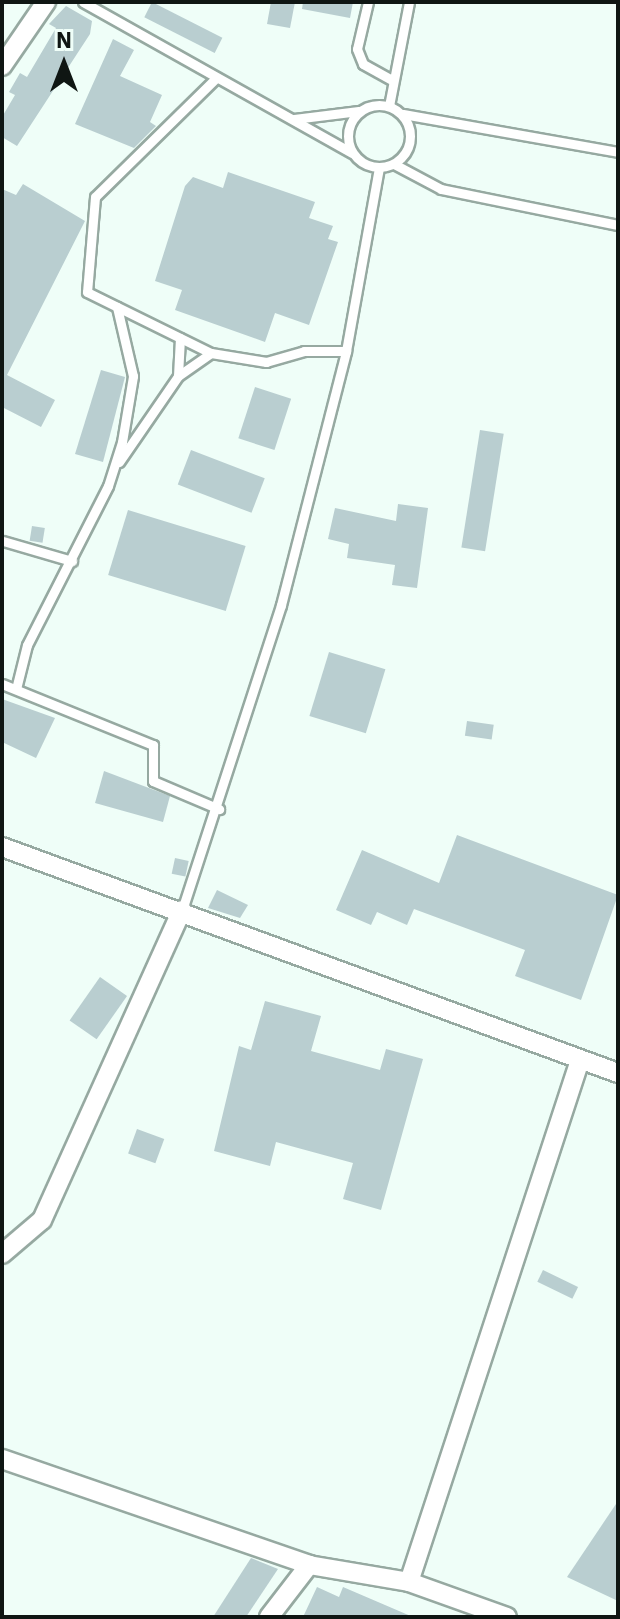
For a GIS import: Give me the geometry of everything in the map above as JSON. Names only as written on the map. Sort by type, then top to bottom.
[{"type":"street","points":[[2,66],[46,2]]},
{"type":"street","points":[[2,847],[182,910],[618,1073]]},
{"type":"street","points":[[2,1254],[42,1220],[182,910]]},
{"type":"street","points":[[409,1582],[580,1060]]},
{"type":"street","points":[[2,1459],[309,1565],[409,1582],[507,1617]]},
{"type":"street","points":[[269,1617],[309,1565]]},
{"type":"lane","points":[[83,2],[215,79],[294,119],[379,168],[394,164],[408,151],[411,131],[403,114]]},
{"type":"lane","points":[[368,2],[357,49],[363,64],[392,80]]},
{"type":"lane","points":[[389,106],[409,2]]},
{"type":"lane","points":[[215,79],[95,197],[85,285],[117,307],[211,353],[266,362],[304,351],[346,351]]},
{"type":"lane","points":[[294,119],[389,106],[403,114],[618,152]]},
{"type":"lane","points":[[352,153],[347,139],[359,111]]},
{"type":"lane","points":[[394,164],[441,189],[618,225]]},
{"type":"lane","points":[[182,910],[219,809],[346,351],[379,168]]},
{"type":"lane","points":[[115,468],[133,376],[117,307]]},
{"type":"lane","points":[[178,376],[180,338]]},
{"type":"lane","points":[[16,689],[27,645],[72,561],[115,468],[178,376],[211,353]]},
{"type":"lane","points":[[3,541],[72,561]]},
{"type":"lane","points":[[2,684],[153,745],[153,781],[219,809]]},
{"type":"building","points":[[152,2],[222,38],[215,53],[144,17]]},
{"type":"building","points":[[271,2],[295,2],[290,28],[267,24]]},
{"type":"building","points":[[303,2],[353,2],[350,18],[302,9]]},
{"type":"building","points":[[66,6],[92,21],[90,34],[17,146],[2,137],[2,117],[15,95],[9,92],[20,73],[27,77],[56,28],[49,24]]},
{"type":"building","points":[[113,39],[134,50],[120,76],[162,95],[150,122],[156,126],[134,148],[75,124]]},
{"type":"building","points":[[228,172],[315,202],[309,218],[333,226],[328,239],[338,242],[309,325],[275,313],[265,342],[175,310],[182,290],[155,281],[185,186],[193,177],[223,188]]},
{"type":"building","points":[[23,184],[85,221],[7,375],[55,400],[41,427],[2,407],[2,189],[16,195]]},
{"type":"building","points":[[101,370],[125,377],[103,462],[75,454]]},
{"type":"building","points":[[255,387],[291,399],[274,450],[238,438]]},
{"type":"building","points":[[480,430],[504,434],[485,551],[461,548]]},
{"type":"building","points":[[191,450],[265,478],[251,513],[178,485]]},
{"type":"building","points":[[398,504],[428,508],[417,588],[392,585],[395,565],[347,558],[349,544],[328,539],[335,508],[396,521]]},
{"type":"building","points":[[128,510],[246,546],[226,611],[108,575]]},
{"type":"building","points":[[32,526],[45,528],[42,543],[30,541]]},
{"type":"building","points":[[329,652],[385,669],[366,733],[309,716]]},
{"type":"building","points":[[2,699],[55,718],[36,758],[2,742]]},
{"type":"building","points":[[467,721],[494,725],[492,740],[465,736]]},
{"type":"building","points":[[104,771],[170,796],[163,822],[95,803]]},
{"type":"building","points":[[457,835],[618,895],[581,1000],[515,976],[525,950],[414,909],[407,925],[377,912],[371,925],[336,910],[362,850],[439,883]]},
{"type":"building","points":[[175,858],[189,861],[185,877],[172,874]]},
{"type":"building","points":[[217,890],[248,905],[240,918],[208,908]]},
{"type":"building","points":[[100,977],[127,996],[97,1039],[70,1020]]},
{"type":"building","points":[[265,1001],[321,1016],[311,1051],[380,1070],[386,1049],[423,1059],[381,1210],[343,1199],[353,1163],[276,1142],[270,1166],[214,1151],[239,1046],[251,1050]]},
{"type":"building","points":[[137,1129],[164,1139],[155,1163],[128,1153]]},
{"type":"building","points":[[543,1270],[578,1287],[572,1299],[537,1282]]},
{"type":"building","points":[[618,1501],[618,1601],[567,1577]]},
{"type":"building","points":[[251,1558],[278,1569],[246,1617],[213,1617]]},
{"type":"building","points":[[317,1587],[339,1597],[343,1587],[413,1617],[303,1617]]}]
